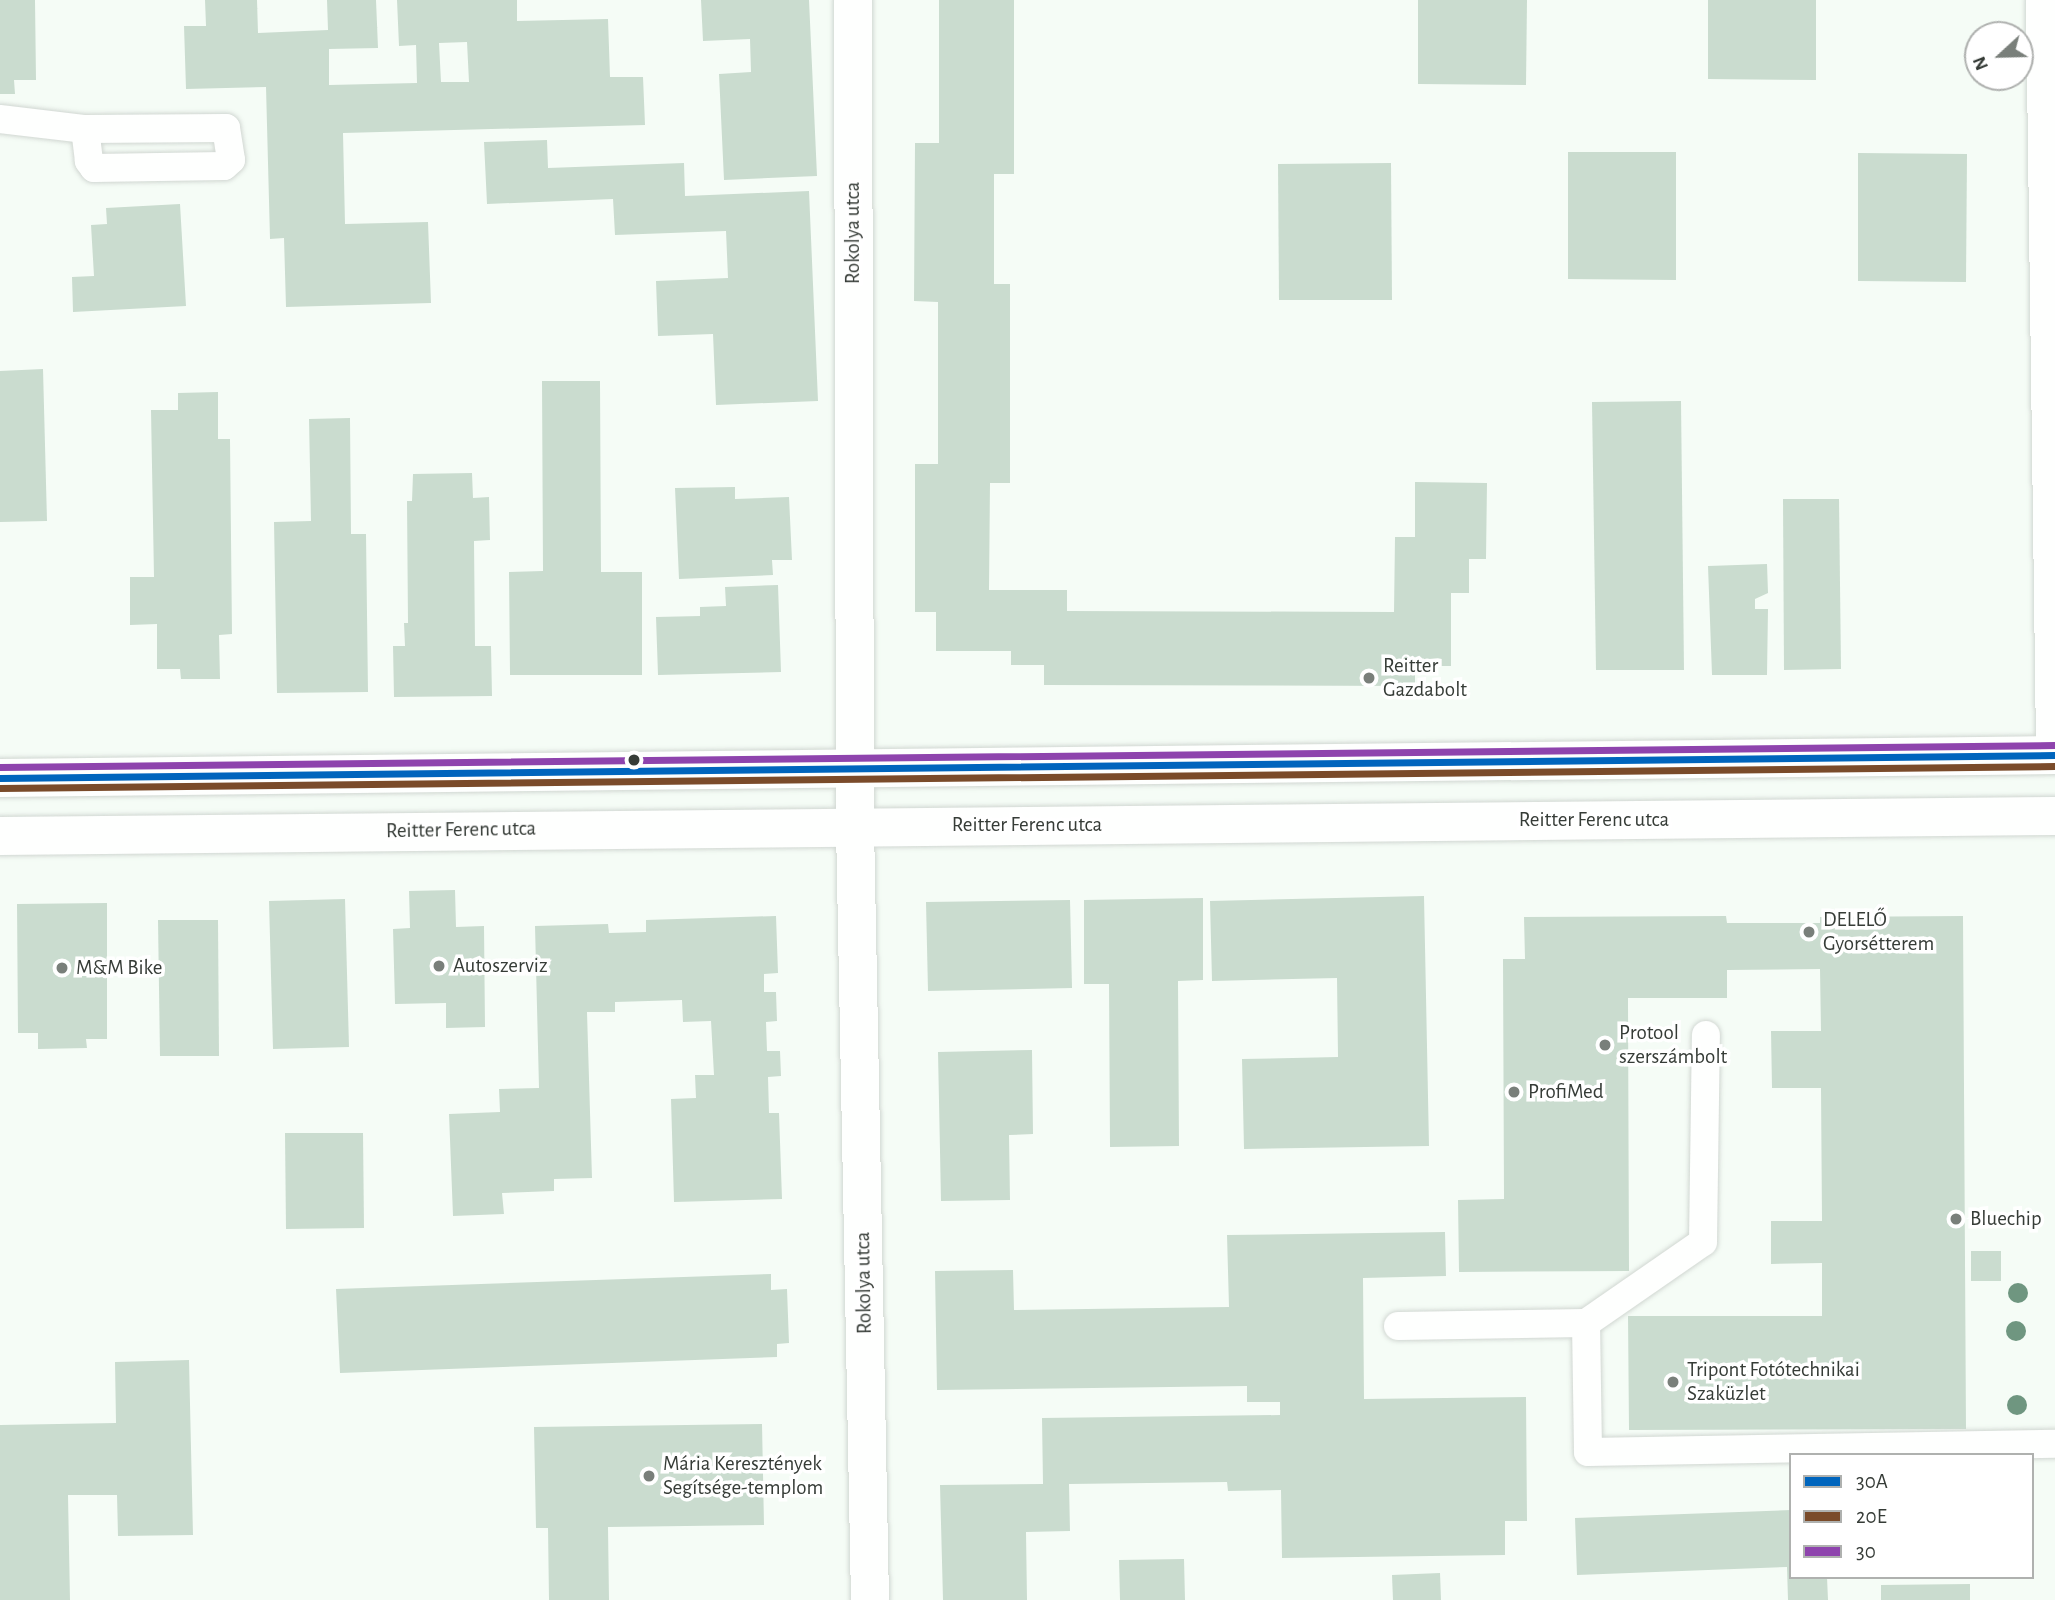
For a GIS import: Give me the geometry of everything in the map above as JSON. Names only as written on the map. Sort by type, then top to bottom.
[{"type":"street","name":"Rokolya utca","points":[[853,0],[855,826],[870,1600]]},
{"type":"street","points":[[2045,0],[2055,743]]},
{"type":"street","points":[[0,778],[2055,755]]},
{"type":"street","name":"Reitter Ferenc utca","points":[[0,836],[2055,816]]},
{"type":"lane","points":[[0,118],[85,128],[226,128],[231,160],[224,166],[94,168],[89,161],[85,128]]},
{"type":"lane","points":[[1398,1326],[1586,1323],[1703,1242],[1706,1035]]},
{"type":"lane","points":[[1586,1323],[1588,1452],[2055,1444]]},
{"type":"building","points":[[0,0],[35,0],[36,80],[14,80],[15,94],[0,94]]},
{"type":"building","points":[[205,0],[257,0],[258,33],[328,30],[327,0],[376,0],[378,48],[329,49],[329,85],[417,83],[416,45],[399,46],[397,0],[517,0],[517,21],[608,19],[610,77],[643,77],[645,125],[343,133],[345,224],[428,222],[431,303],[286,307],[284,238],[270,239],[266,87],[186,89],[184,26],[206,26]],"holes":[[[467,42],[469,82],[441,82],[439,43]]]},
{"type":"building","points":[[701,0],[809,0],[817,176],[724,180],[719,74],[751,72],[750,39],[703,41]]},
{"type":"building","points":[[939,0],[1014,0],[1014,174],[994,174],[994,284],[1010,284],[1010,483],[990,483],[989,590],[1067,590],[1067,611],[1394,612],[1395,537],[1415,537],[1415,482],[1487,483],[1486,559],[1469,559],[1469,593],[1451,593],[1451,666],[1415,666],[1415,686],[1044,685],[1044,665],[1011,665],[1011,651],[936,651],[936,612],[915,612],[915,464],[938,464],[938,302],[914,301],[915,143],[939,143]]},
{"type":"building","points":[[1418,0],[1527,0],[1526,85],[1418,84]]},
{"type":"building","points":[[1708,0],[1816,0],[1816,80],[1708,79]]},
{"type":"building","points":[[547,140],[548,168],[684,163],[685,196],[809,191],[818,401],[716,405],[713,334],[658,336],[656,281],[728,278],[726,231],[615,235],[613,199],[487,204],[484,142]]},
{"type":"building","points":[[1568,152],[1676,152],[1676,280],[1568,279]]},
{"type":"building","points":[[1858,153],[1967,154],[1966,282],[1858,281]]},
{"type":"building","points":[[1391,163],[1392,300],[1279,300],[1278,164]]},
{"type":"building","points":[[180,204],[186,306],[73,312],[72,277],[94,276],[91,225],[107,224],[106,208]]},
{"type":"building","points":[[43,369],[47,521],[0,522],[0,371]]},
{"type":"building","points":[[542,381],[600,381],[601,572],[642,572],[642,675],[510,675],[509,572],[543,571]]},
{"type":"building","points":[[218,392],[218,439],[230,439],[232,634],[219,635],[220,679],[181,679],[180,669],[157,669],[157,624],[130,625],[130,577],[154,577],[151,410],[178,410],[178,393]]},
{"type":"building","points":[[1681,401],[1684,670],[1596,670],[1592,402]]},
{"type":"building","points":[[350,418],[351,534],[366,534],[368,692],[277,693],[274,522],[311,521],[309,419]]},
{"type":"building","points":[[472,473],[473,498],[489,497],[490,540],[474,541],[475,646],[491,646],[492,696],[394,697],[393,646],[405,646],[404,623],[408,623],[407,501],[412,501],[413,474]]},
{"type":"building","points":[[735,487],[735,499],[789,497],[792,560],[772,560],[773,575],[679,579],[675,488]]},
{"type":"building","points":[[1783,499],[1839,499],[1841,669],[1784,670]]},
{"type":"building","points":[[1767,564],[1768,593],[1755,599],[1755,609],[1768,609],[1767,675],[1712,675],[1708,566]]},
{"type":"building","points":[[778,585],[781,672],[658,675],[656,617],[700,616],[700,607],[726,606],[725,587]]},
{"type":"building","name":"Autoszerviz","points":[[455,890],[456,927],[484,926],[485,1027],[446,1028],[446,1003],[395,1004],[393,929],[410,928],[409,891]]},
{"type":"building","points":[[1424,896],[1429,1146],[1244,1149],[1242,1059],[1338,1057],[1337,978],[1212,981],[1210,901]]},
{"type":"building","points":[[1203,898],[1203,980],[1178,981],[1179,1146],[1110,1147],[1109,984],[1084,984],[1084,900]]},
{"type":"building","points":[[345,899],[349,1047],[273,1049],[269,901]]},
{"type":"building","points":[[1070,900],[1072,988],[928,991],[926,902]]},
{"type":"building","name":"M&M Bike","points":[[107,903],[107,1039],[86,1039],[87,1048],[38,1049],[38,1033],[18,1033],[17,904]]},
{"type":"building","points":[[776,916],[778,973],[764,974],[764,992],[776,992],[777,1021],[766,1022],[767,1051],[780,1051],[781,1076],[768,1077],[769,1113],[779,1113],[782,1199],[674,1202],[671,1099],[696,1098],[695,1075],[714,1075],[711,1021],[683,1022],[682,1000],[615,1002],[615,1012],[587,1012],[592,1178],[554,1179],[554,1191],[502,1193],[504,1214],[453,1216],[449,1114],[500,1112],[499,1089],[539,1088],[535,926],[608,924],[609,933],[646,932],[646,920]]},
{"type":"building","points":[[1726,916],[1727,923],[1820,923],[1820,917],[1963,916],[1966,1429],[1629,1430],[1628,1316],[1822,1316],[1822,1263],[1771,1264],[1771,1221],[1822,1221],[1821,1088],[1772,1088],[1771,1031],[1821,1031],[1820,969],[1727,970],[1727,998],[1628,998],[1629,1271],[1459,1272],[1458,1200],[1504,1199],[1503,959],[1525,959],[1524,917]]},
{"type":"building","points":[[158,920],[218,920],[219,1056],[160,1056]]},
{"type":"building","points":[[1032,1050],[1033,1134],[1009,1135],[1010,1200],[941,1201],[938,1052]]},
{"type":"building","points":[[285,1133],[363,1133],[364,1228],[286,1229]]},
{"type":"building","points":[[1445,1232],[1446,1276],[1363,1278],[1364,1399],[1526,1397],[1527,1521],[1505,1521],[1505,1555],[1282,1558],[1281,1490],[1228,1491],[1227,1482],[1069,1484],[1070,1531],[1026,1532],[1027,1600],[943,1600],[940,1485],[1043,1484],[1042,1418],[1280,1415],[1280,1402],[1247,1402],[1247,1386],[937,1390],[935,1271],[1013,1270],[1014,1310],[1229,1307],[1227,1235]]},
{"type":"building","points":[[1971,1251],[2001,1251],[2001,1281],[1971,1281]]},
{"type":"building","points":[[771,1274],[771,1290],[787,1289],[789,1343],[777,1344],[777,1357],[340,1373],[336,1289]]},
{"type":"building","points":[[189,1360],[193,1535],[118,1536],[117,1495],[68,1495],[70,1600],[0,1600],[0,1425],[116,1423],[115,1362]]},
{"type":"building","name":"Mária Keresztények Segítsége-templom","points":[[762,1424],[764,1525],[608,1527],[609,1600],[549,1600],[548,1528],[536,1528],[534,1427]]},
{"type":"building","points":[[1789,1510],[1789,1579],[1827,1579],[1828,1600],[1788,1600],[1787,1567],[1577,1575],[1575,1518]]},
{"type":"building","points":[[1184,1559],[1185,1600],[1120,1600],[1119,1560]]},
{"type":"building","points":[[1440,1573],[1441,1600],[1393,1600],[1392,1575]]},
{"type":"building","points":[[1970,1584],[1970,1600],[1881,1600],[1881,1585]]},
{"type":"transit line","name":"30","points":[[0,767],[2055,745]]},
{"type":"transit line","name":"30A","points":[[0,778],[2055,755]]},
{"type":"transit line","name":"20E","points":[[0,788],[2055,766]]},
{"type":"place","name":"Reitter Gazdabolt","points":[[1369,678]]},
{"type":"place","name":"DELELŐ Gyorsétterem","points":[[1809,932]]},
{"type":"place","name":"Autoszerviz","points":[[439,966]]},
{"type":"place","name":"M&M Bike","points":[[62,968]]},
{"type":"place","name":"Protool szerszámbolt","points":[[1605,1045]]},
{"type":"place","name":"ProfiMed","points":[[1514,1092]]},
{"type":"place","name":"Bluechip","points":[[1956,1219]]},
{"type":"place","name":"Tripont Fotótechnikai Szaküzlet","points":[[1673,1382]]},
{"type":"place","name":"Mária Keresztények Segítsége-templom","points":[[649,1476]]}]
